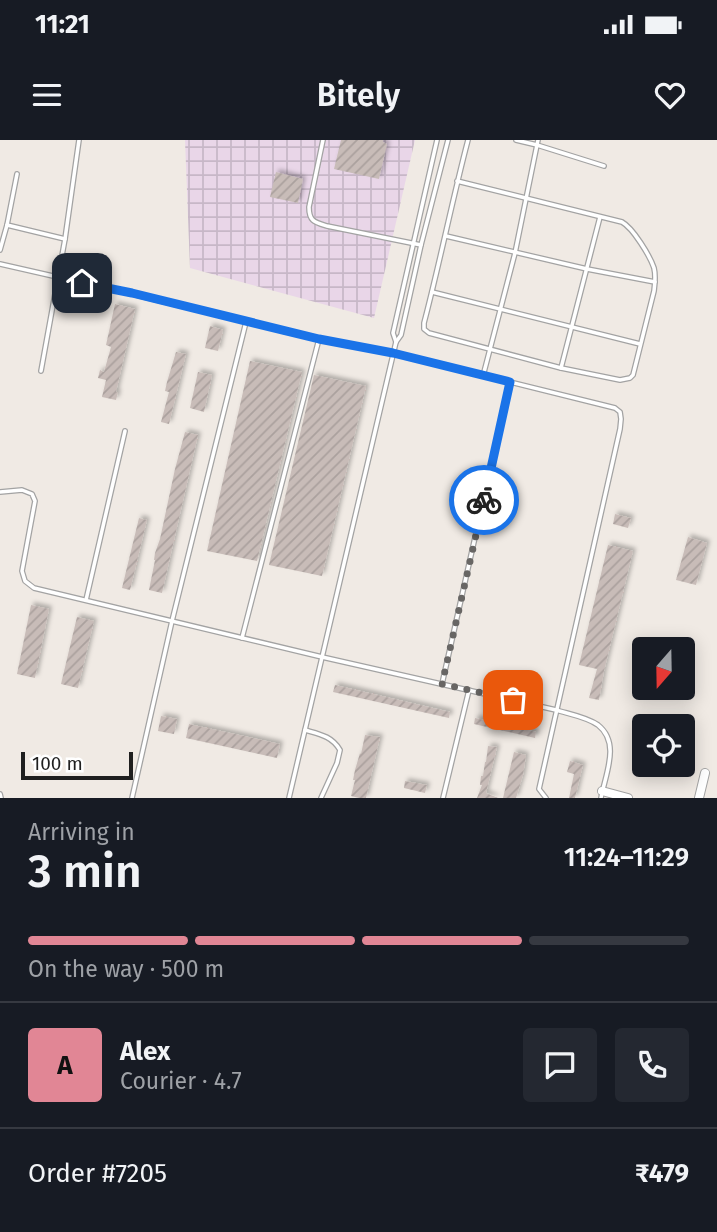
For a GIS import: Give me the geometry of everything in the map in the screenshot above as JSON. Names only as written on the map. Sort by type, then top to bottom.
[{"type":"street","points":[[699,798],[705,773]]},
{"type":"street","points":[[601,794],[628,798]]},
{"type":"lane","points":[[41,370],[65,239],[79,140]]},
{"type":"lane","points":[[323,140],[309,206],[309,215],[313,220],[327,226],[421,245]]},
{"type":"lane","points":[[396,342],[393,333],[437,140]]},
{"type":"lane","points":[[289,798],[393,353],[401,335],[448,140]]},
{"type":"lane","points":[[457,181],[622,222],[631,228],[651,261],[656,282],[633,375],[625,380],[561,368],[426,332],[424,323],[457,181],[468,140]]},
{"type":"lane","points":[[516,140],[538,142],[604,166]]},
{"type":"lane","points":[[483,376],[515,253],[538,142]]},
{"type":"lane","points":[[0,250],[17,174]]},
{"type":"lane","points":[[561,368],[600,217]]},
{"type":"lane","points":[[7,225],[65,239]]},
{"type":"lane","points":[[446,236],[656,282]]},
{"type":"lane","points":[[0,264],[319,339],[393,353],[615,408],[620,412],[621,419],[539,789],[545,798]]},
{"type":"lane","points":[[432,292],[640,344]]},
{"type":"lane","points":[[132,798],[172,621],[246,322]]},
{"type":"lane","points":[[242,638],[319,339]]},
{"type":"lane","points":[[442,684],[510,382]]},
{"type":"lane","points":[[86,600],[125,431]]},
{"type":"lane","points":[[0,492],[22,490],[32,494],[35,501],[22,571],[25,581],[34,588],[556,710],[597,725],[605,733],[609,741],[610,755],[601,794]]},
{"type":"lane","points":[[443,798],[469,690]]},
{"type":"lane","points":[[305,730],[326,736],[335,742],[340,750],[321,798]]},
{"type":"shaded area","points":[[185,140],[415,140],[374,318],[190,268]]},
{"type":"building","points":[[341,140],[383,140],[387,144],[379,179],[334,169]]},
{"type":"building","points":[[276,172],[303,179],[298,203],[270,197]]},
{"type":"building","points":[[115,304],[135,309],[116,400],[102,397],[106,380],[98,378],[100,370],[104,372],[111,347],[106,345]]},
{"type":"building","points":[[210,326],[223,330],[218,351],[205,348]]},
{"type":"building","points":[[176,352],[186,354],[169,424],[161,422],[169,392],[165,391]]},
{"type":"building","points":[[250,361],[302,372],[257,561],[207,551]]},
{"type":"building","points":[[198,372],[212,375],[204,412],[190,408]]},
{"type":"building","points":[[314,375],[366,386],[322,576],[269,565]]},
{"type":"building","points":[[185,432],[198,435],[162,593],[149,590],[155,553]]},
{"type":"building","points":[[615,514],[631,518],[628,528],[613,524]]},
{"type":"building","points":[[139,518],[147,520],[130,590],[122,588]]},
{"type":"building","points":[[688,537],[707,543],[696,585],[676,580]]},
{"type":"building","points":[[608,545],[633,551],[599,700],[589,698],[597,669],[579,665]]},
{"type":"building","points":[[31,605],[49,609],[35,678],[17,674]]},
{"type":"building","points":[[77,617],[94,621],[78,688],[61,684]]},
{"type":"building","points":[[335,685],[450,712],[449,718],[333,692]]},
{"type":"building","points":[[161,716],[177,719],[174,734],[158,731]]},
{"type":"building","points":[[475,718],[536,732],[535,738],[474,724]]},
{"type":"building","points":[[189,724],[280,744],[277,758],[186,738]]},
{"type":"building","points":[[365,735],[380,737],[366,798],[359,798],[351,796]]},
{"type":"building","points":[[488,746],[497,747],[486,793],[498,798],[477,798],[482,785],[481,776]]},
{"type":"building","points":[[514,752],[526,755],[523,775],[516,798],[503,798]]},
{"type":"building","points":[[570,761],[583,765],[575,798],[569,798],[574,774],[567,772]]},
{"type":"building","points":[[405,781],[427,785],[425,793],[404,788]]},
{"type":"way so far","points":[[484,500],[442,684],[513,700]]},
{"type":"route","points":[[82,283],[510,382],[484,500]]}]
